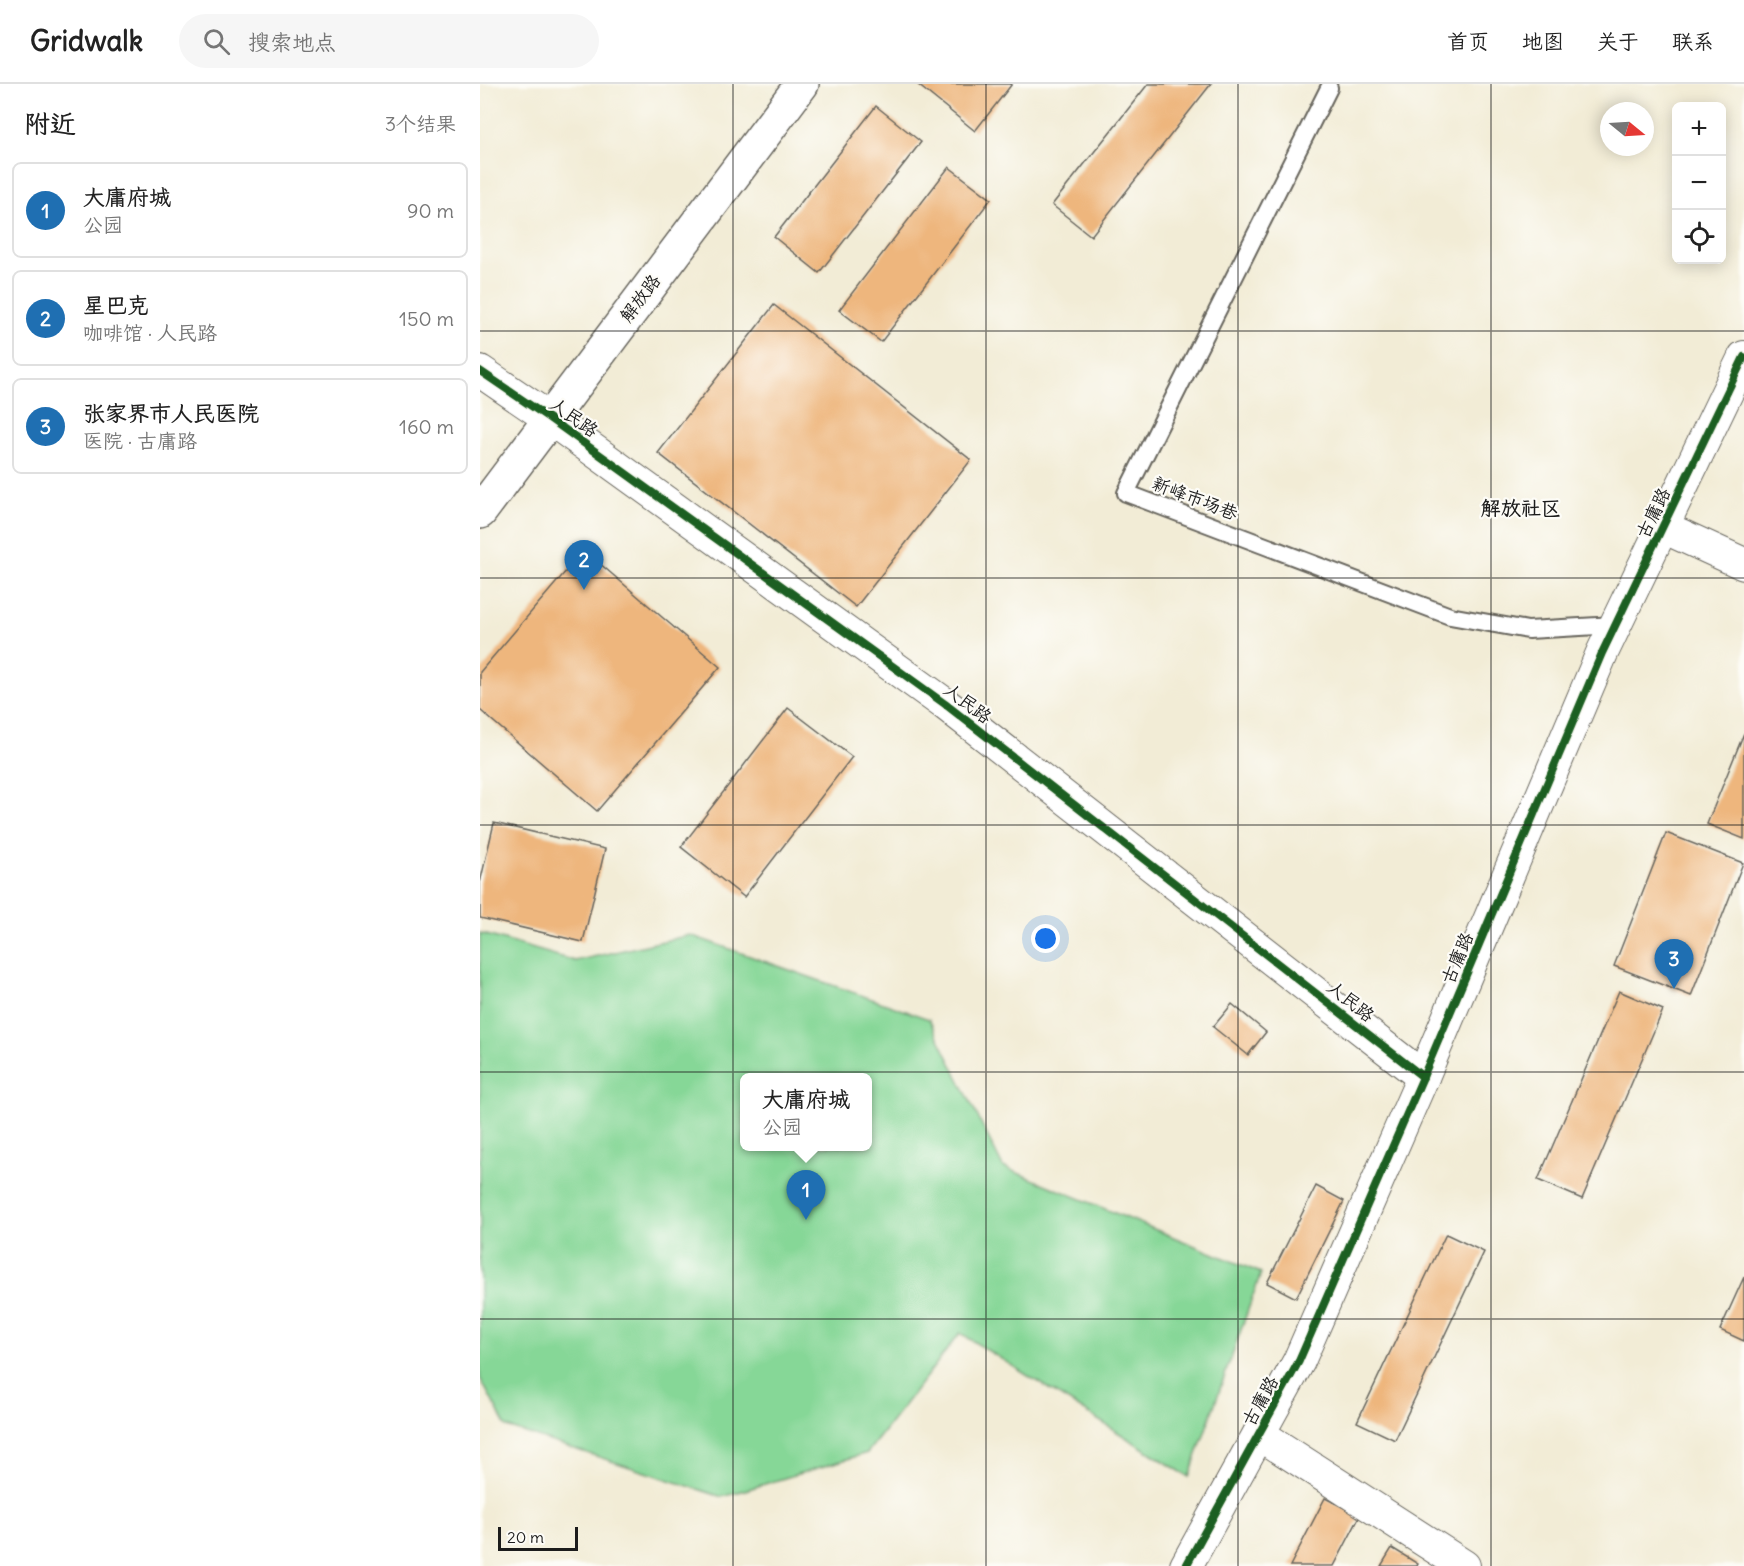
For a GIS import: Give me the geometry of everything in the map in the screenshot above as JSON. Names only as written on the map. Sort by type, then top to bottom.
[{"type":"street","name":"解放路","points":[[480,512],[802,84]]},
{"type":"street","name":"古庸路","points":[[1186,1566],[1299,1361],[1616,625],[1744,357]]},
{"type":"street","name":"人民路","points":[[480,370],[945,704],[1423,1077]]},
{"type":"street","points":[[1663,527],[1744,564]]},
{"type":"street","points":[[1258,1434],[1464,1566]]},
{"type":"lane","name":"新峰市场巷","points":[[1329,88],[1126,493],[1450,616],[1528,630],[1616,625]]},
{"type":"green space","points":[[480,933],[575,961],[690,935],[929,1019],[1003,1167],[1261,1273],[1189,1477],[960,1333],[867,1453],[722,1497],[506,1427],[480,1378]]},
{"type":"building","points":[[917,84],[1012,84],[975,131]]},
{"type":"building","points":[[1148,84],[1211,84],[1091,236],[1052,205]]},
{"type":"building","points":[[876,106],[921,142],[819,273],[774,237]]},
{"type":"building","points":[[949,167],[991,199],[881,342],[839,310]]},
{"type":"building","points":[[774,305],[971,460],[856,607],[658,453]]},
{"type":"building","points":[[584,550],[720,667],[597,811],[480,710],[480,672]]},
{"type":"building","points":[[788,708],[852,757],[744,897],[681,847]]},
{"type":"building","points":[[1744,733],[1744,839],[1707,824]]},
{"type":"building","points":[[494,823],[605,849],[583,942],[480,918],[480,883]]},
{"type":"building","points":[[1666,833],[1743,863],[1691,996],[1614,966]]},
{"type":"building","points":[[1619,991],[1663,1010],[1582,1199],[1538,1180]]},
{"type":"building","points":[[1232,1004],[1266,1032],[1248,1055],[1213,1027]]},
{"type":"building","points":[[1316,1186],[1344,1201],[1296,1298],[1267,1283]]},
{"type":"building","points":[[1446,1234],[1484,1252],[1395,1440],[1357,1422]]},
{"type":"building","points":[[1744,1277],[1744,1341],[1720,1330]]},
{"type":"building","points":[[1325,1498],[1360,1516],[1334,1566],[1290,1566]]},
{"type":"building","points":[[1392,1548],[1418,1564],[1417,1566],[1381,1566]]},
{"type":"cycle path","points":[[1186,1566],[1299,1361],[1423,1077],[1602,653],[1744,357]]},
{"type":"cycle path","points":[[480,371],[549,418],[945,704],[1423,1077]]},
{"type":"place","name":"星巴克","points":[[584,590]]},
{"type":"place","name":"张家界市人民医院","points":[[1674,989]]},
{"type":"place","name":"大庸府城","points":[[806,1220]]},
{"type":"district","name":"解放社区","points":[[1521,507]]}]
